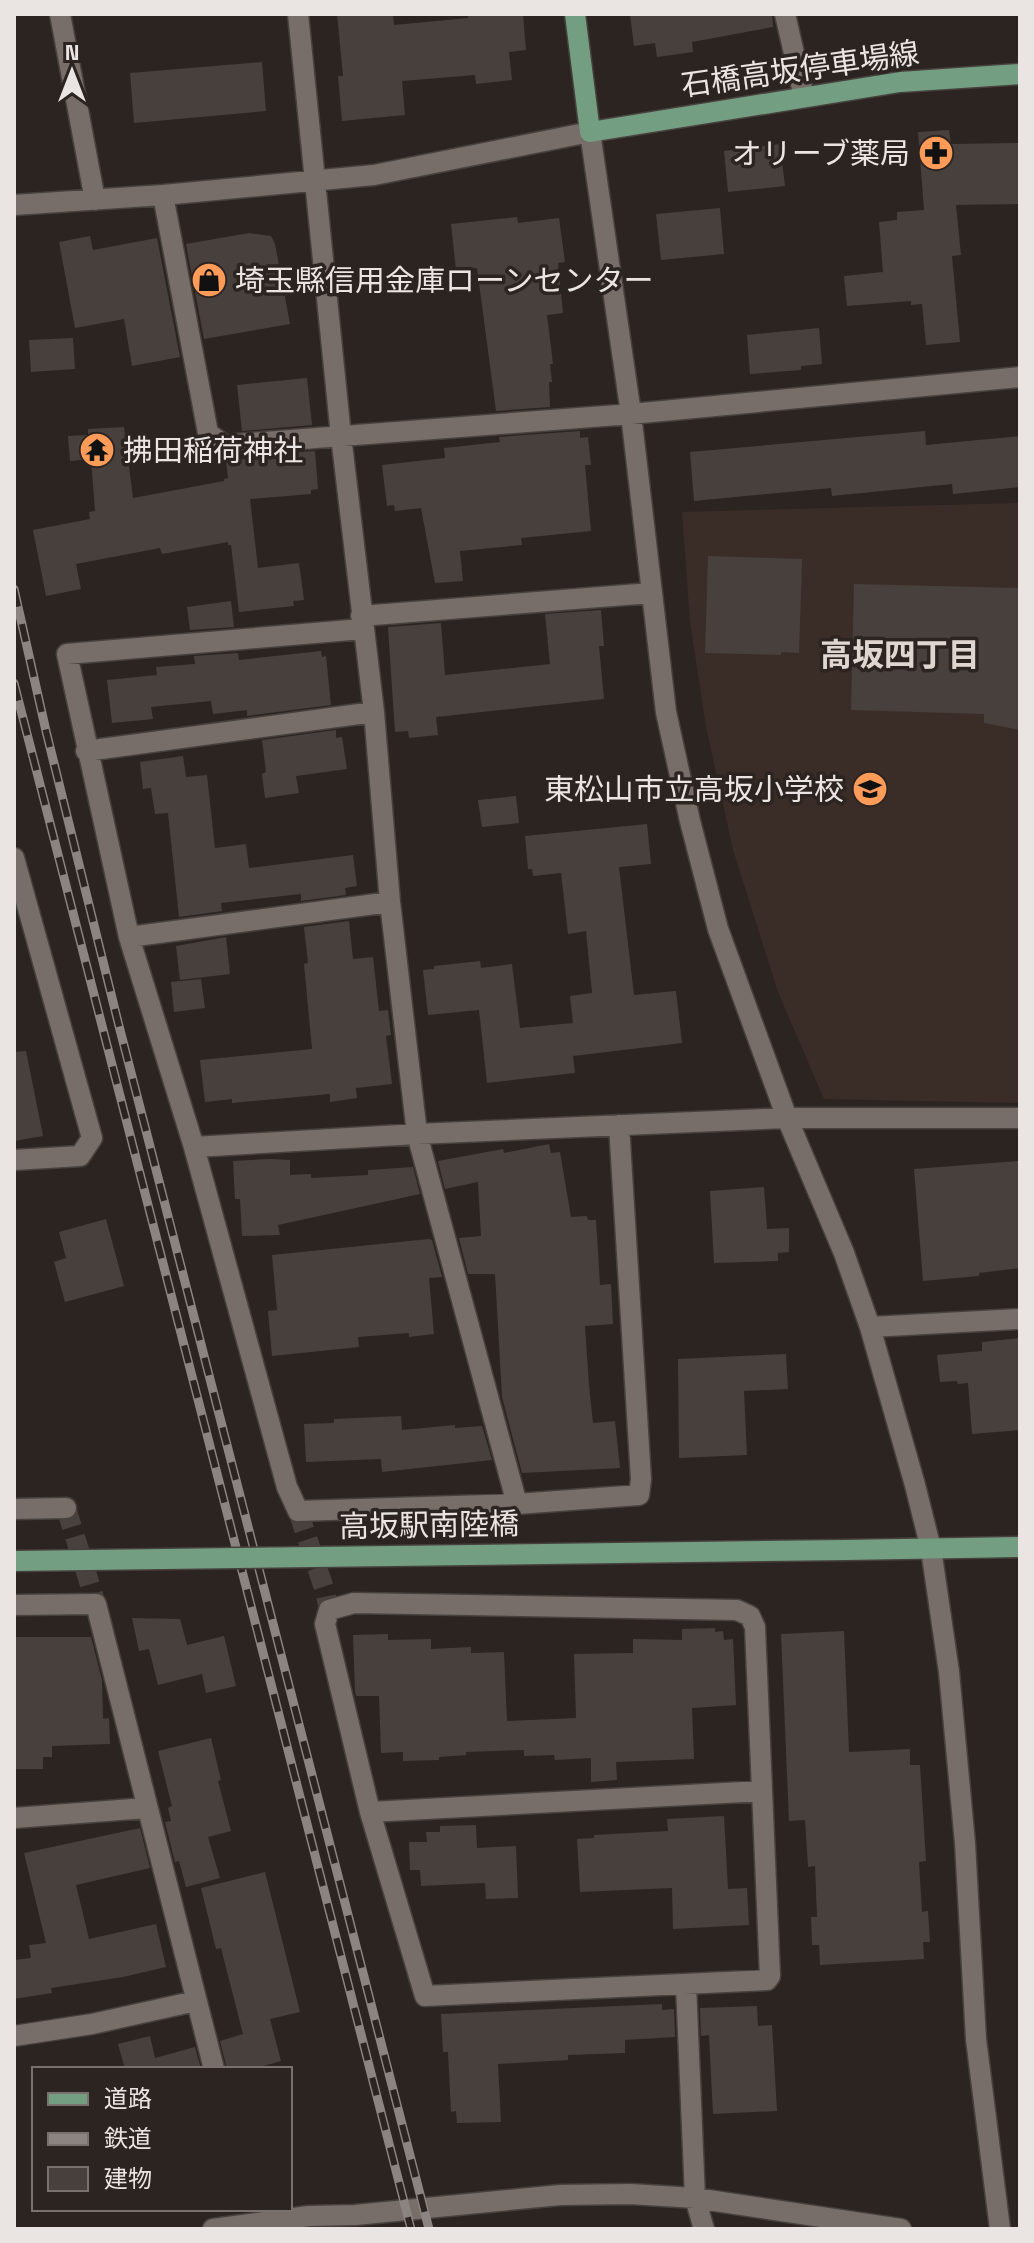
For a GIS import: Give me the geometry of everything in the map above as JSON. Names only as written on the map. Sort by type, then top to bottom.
[{"type":"main road","points":[[575,14],[590,132]]},
{"type":"main road","name":"石橋高坂停車場線","points":[[590,132],[900,82],[1020,74]]},
{"type":"main road","name":"高坂駅南陸橋","points":[[14,1561],[1020,1547]]},
{"type":"street","points":[[60,14],[95,200]]},
{"type":"street","points":[[298,14],[417,1134],[517,1504]]},
{"type":"street","points":[[785,14],[804,97]]},
{"type":"street","points":[[14,205],[163,195],[374,175],[590,132],[631,414],[666,712],[690,821],[718,929],[787,1118],[844,1253],[870,1327],[931,1549],[949,1672],[965,1843],[976,2039],[1000,2229]]},
{"type":"street","points":[[163,195],[208,433],[224,445],[631,414],[1020,377]]},
{"type":"street","points":[[619,1125],[641,1479],[639,1495],[517,1504],[298,1511],[287,1487],[194,1147],[129,937],[67,654],[651,593]]},
{"type":"street","points":[[86,751],[374,712]]},
{"type":"street","points":[[14,858],[92,1138],[80,1156],[14,1160]]},
{"type":"street","points":[[129,937],[390,902]]},
{"type":"street","points":[[14,938],[36,937]]},
{"type":"street","points":[[194,1147],[787,1118],[1020,1118]]},
{"type":"street","points":[[870,1327],[1020,1319]]},
{"type":"street","points":[[14,1509],[66,1508]]},
{"type":"street","points":[[354,1603],[737,1610],[750,1616],[755,1627],[770,1976],[767,1980],[425,1996],[370,1812],[325,1624],[329,1610],[354,1603]]},
{"type":"street","points":[[14,1605],[96,1604],[213,2067]]},
{"type":"street","points":[[370,1812],[762,1791]]},
{"type":"street","points":[[14,1818],[146,1808]]},
{"type":"street","points":[[686,1984],[695,2198],[704,2229]]},
{"type":"street","points":[[14,2036],[92,2024],[196,2001]]},
{"type":"street","points":[[213,2229],[255,2216],[309,2216],[355,2222],[560,2195],[630,2194],[695,2198],[901,2229]]},
{"type":"shaded area","name":"東松山市立高坂小学校","points":[[1020,503],[1020,1103],[824,1099],[778,992],[733,850],[706,727],[690,621],[682,512]]},
{"type":"building","points":[[337,14],[393,14],[394,25],[468,18],[468,14],[523,14],[526,50],[509,52],[512,80],[476,84],[475,75],[402,81],[405,115],[342,121],[338,76],[343,76]]},
{"type":"building","points":[[630,14],[772,14],[773,27],[692,42],[693,52],[657,57],[655,43],[634,46]]},
{"type":"building","points":[[262,62],[266,111],[134,123],[130,73]]},
{"type":"building","points":[[949,130],[951,144],[1020,143],[1020,204],[956,205],[961,255],[952,256],[960,342],[926,345],[922,304],[911,305],[911,301],[847,306],[844,276],[883,272],[879,222],[897,220],[897,212],[924,210],[918,132]]},
{"type":"building","points":[[780,144],[785,186],[728,192],[724,151]]},
{"type":"building","points":[[720,208],[724,254],[661,260],[656,214]]},
{"type":"building","points":[[517,217],[518,223],[559,218],[565,262],[558,263],[563,313],[547,315],[553,364],[550,364],[550,407],[496,411],[477,268],[456,270],[451,224]]},
{"type":"building","points":[[249,233],[271,236],[275,244],[290,324],[204,339],[186,244]]},
{"type":"building","points":[[90,236],[93,250],[157,238],[180,357],[132,366],[124,319],[75,328],[59,242]]},
{"type":"building","points":[[819,328],[822,364],[801,366],[801,370],[750,374],[747,335]]},
{"type":"building","points":[[73,338],[75,369],[31,372],[29,340]]},
{"type":"building","points":[[307,378],[312,425],[242,431],[237,385]]},
{"type":"building","points":[[124,427],[133,498],[224,481],[228,478],[226,461],[245,459],[245,456],[315,451],[318,489],[311,490],[311,494],[250,499],[258,568],[299,563],[304,600],[293,601],[294,606],[239,612],[231,545],[228,542],[162,554],[160,548],[76,564],[81,589],[46,596],[33,530],[90,519],[89,512],[95,511],[91,459],[70,461],[68,436],[88,435],[88,429]]},
{"type":"building","points":[[580,431],[580,438],[588,437],[591,465],[585,465],[591,531],[521,538],[522,545],[460,551],[463,581],[435,583],[421,508],[395,511],[394,505],[387,506],[382,465],[445,458],[444,448],[500,442],[499,437]]},
{"type":"building","points":[[925,431],[926,445],[1020,436],[1020,487],[953,494],[952,484],[832,496],[831,488],[694,501],[690,452]]},
{"type":"building","points":[[708,556],[802,559],[799,653],[705,653]]},
{"type":"building","points":[[854,584],[1020,588],[1020,730],[984,723],[984,714],[851,710]]},
{"type":"building","points":[[231,601],[234,627],[190,630],[187,607]]},
{"type":"building","points":[[601,610],[604,646],[599,646],[604,699],[436,717],[438,735],[409,738],[408,731],[395,732],[388,627],[441,623],[445,675],[550,664],[545,614]]},
{"type":"building","points":[[321,651],[322,657],[326,656],[331,705],[247,716],[247,710],[213,714],[211,701],[151,707],[153,719],[112,723],[107,680],[157,675],[156,667],[195,664],[194,656],[238,653],[239,660]]},
{"type":"building","points":[[336,730],[336,738],[342,737],[347,769],[296,776],[299,793],[265,798],[262,740]]},
{"type":"building","points":[[183,756],[186,777],[207,775],[215,848],[246,844],[249,868],[353,855],[357,886],[345,888],[346,895],[301,901],[301,894],[221,903],[222,911],[179,917],[168,813],[155,814],[151,788],[143,789],[140,762]]},
{"type":"building","points":[[516,796],[519,823],[482,827],[478,800]]},
{"type":"building","points":[[647,824],[651,864],[619,867],[634,995],[676,991],[682,1043],[573,1056],[575,1073],[487,1083],[479,1010],[428,1015],[423,970],[480,961],[481,968],[512,964],[520,1028],[573,1023],[570,996],[592,993],[586,931],[568,934],[561,873],[533,876],[532,869],[528,869],[525,836]]},
{"type":"building","points":[[349,921],[353,959],[373,957],[379,1011],[388,1010],[391,1035],[386,1036],[392,1084],[356,1088],[357,1098],[330,1102],[330,1094],[232,1103],[232,1099],[205,1102],[200,1060],[312,1049],[304,964],[308,963],[304,927]]},
{"type":"building","points":[[226,937],[230,974],[180,980],[176,946]]},
{"type":"building","points":[[201,979],[205,1008],[174,1012],[171,982]]},
{"type":"building","points":[[26,1051],[43,1136],[14,1141],[14,1052]]},
{"type":"building","points":[[549,1144],[551,1153],[560,1152],[571,1217],[587,1216],[588,1220],[596,1220],[600,1285],[611,1284],[613,1324],[585,1326],[593,1423],[615,1421],[620,1468],[522,1473],[502,1397],[495,1274],[468,1274],[459,1238],[481,1236],[478,1182],[445,1189],[438,1161]]},
{"type":"building","points":[[290,1160],[290,1175],[311,1174],[311,1178],[368,1175],[368,1170],[413,1167],[420,1194],[278,1225],[280,1235],[242,1236],[240,1199],[235,1199],[233,1161]]},
{"type":"building","points":[[1018,1161],[1020,1268],[979,1273],[979,1276],[923,1281],[914,1169]]},
{"type":"building","points":[[764,1187],[767,1229],[789,1228],[789,1252],[778,1253],[778,1261],[714,1263],[710,1191]]},
{"type":"building","points":[[106,1219],[124,1286],[65,1302],[54,1262],[66,1258],[59,1232]]},
{"type":"building","points":[[432,1240],[442,1277],[429,1278],[434,1334],[358,1337],[359,1347],[272,1356],[268,1311],[277,1310],[272,1255]]},
{"type":"building","points":[[1020,1338],[1020,1430],[972,1434],[968,1383],[940,1382],[937,1355],[982,1351],[982,1342]]},
{"type":"building","points":[[786,1354],[788,1389],[744,1391],[747,1455],[679,1458],[678,1359]]},
{"type":"building","points":[[401,1416],[402,1430],[482,1426],[492,1460],[382,1472],[381,1459],[306,1462],[304,1424],[334,1423],[334,1419]]},
{"type":"building","points":[[132,1618],[180,1619],[187,1645],[224,1636],[236,1686],[206,1693],[202,1674],[158,1685],[149,1649],[139,1651]]},
{"type":"building","points":[[715,1628],[715,1632],[723,1631],[724,1640],[733,1639],[736,1705],[692,1708],[694,1759],[616,1762],[617,1780],[591,1782],[591,1758],[555,1760],[554,1755],[524,1756],[524,1750],[466,1752],[466,1755],[439,1757],[439,1760],[403,1761],[403,1752],[381,1753],[379,1696],[356,1696],[355,1691],[353,1635],[388,1634],[388,1640],[431,1639],[431,1649],[471,1647],[471,1653],[504,1652],[507,1721],[576,1718],[574,1654],[633,1653],[633,1639],[682,1640],[682,1629]]},
{"type":"building","points":[[844,1631],[849,1752],[910,1749],[910,1765],[920,1765],[926,1861],[919,1862],[922,1912],[928,1911],[930,1942],[923,1942],[924,1959],[820,1965],[819,1945],[812,1945],[811,1917],[817,1917],[815,1866],[808,1867],[805,1820],[789,1821],[781,1634]]},
{"type":"building","points":[[15,1637],[91,1637],[102,1680],[103,1719],[109,1718],[110,1744],[52,1746],[52,1757],[43,1757],[43,1769],[15,1769]]},
{"type":"building","points":[[211,1738],[231,1831],[208,1837],[220,1878],[186,1887],[179,1861],[175,1862],[165,1822],[171,1821],[168,1808],[172,1806],[158,1751]]},
{"type":"building","points":[[724,1816],[728,1889],[747,1888],[749,1925],[673,1929],[672,1888],[580,1892],[577,1839],[594,1838],[594,1835],[668,1831],[667,1819]]},
{"type":"building","points":[[476,1825],[477,1848],[516,1846],[518,1898],[486,1899],[485,1883],[421,1886],[420,1870],[410,1870],[409,1842],[427,1842],[426,1832],[440,1832],[440,1826]]},
{"type":"building","points":[[140,1828],[150,1868],[76,1885],[89,1939],[156,1924],[166,1967],[51,1988],[52,1993],[14,1999],[14,1960],[31,1958],[29,1945],[46,1943],[24,1853]]},
{"type":"building","points":[[265,1872],[300,2012],[270,2019],[281,2061],[260,2067],[226,2067],[220,2041],[243,2034],[221,1948],[216,1949],[201,1888]]},
{"type":"building","points":[[662,2004],[662,2010],[674,2009],[675,2037],[625,2040],[625,2053],[568,2055],[568,2060],[498,2064],[501,2122],[457,2123],[456,2111],[451,2112],[448,2052],[443,2052],[441,2014]]},
{"type":"building","points":[[757,2006],[758,2026],[772,2025],[777,2111],[713,2114],[709,2035],[701,2036],[700,2008]]},
{"type":"building","points":[[150,2036],[155,2058],[195,2047],[200,2067],[124,2067],[118,2044]]},
{"type":"tunnel","points":[[66,1508],[96,1604]]},
{"type":"tunnel","points":[[298,1511],[329,1610]]},
{"type":"railway","points":[[14,589],[118,1022],[429,2229]]},
{"type":"railway","points":[[14,683],[411,2229]]},
{"type":"place","name":"オリーブ薬局","points":[[936,153]]},
{"type":"place","name":"埼玉縣信用金庫ローンセンター","points":[[209,280]]},
{"type":"place","name":"拂田稲荷神社","points":[[97,450]]},
{"type":"place","name":"東松山市立高坂小学校","points":[[870,789]]},
{"type":"district","name":"高坂四丁目","points":[[900,655]]}]
